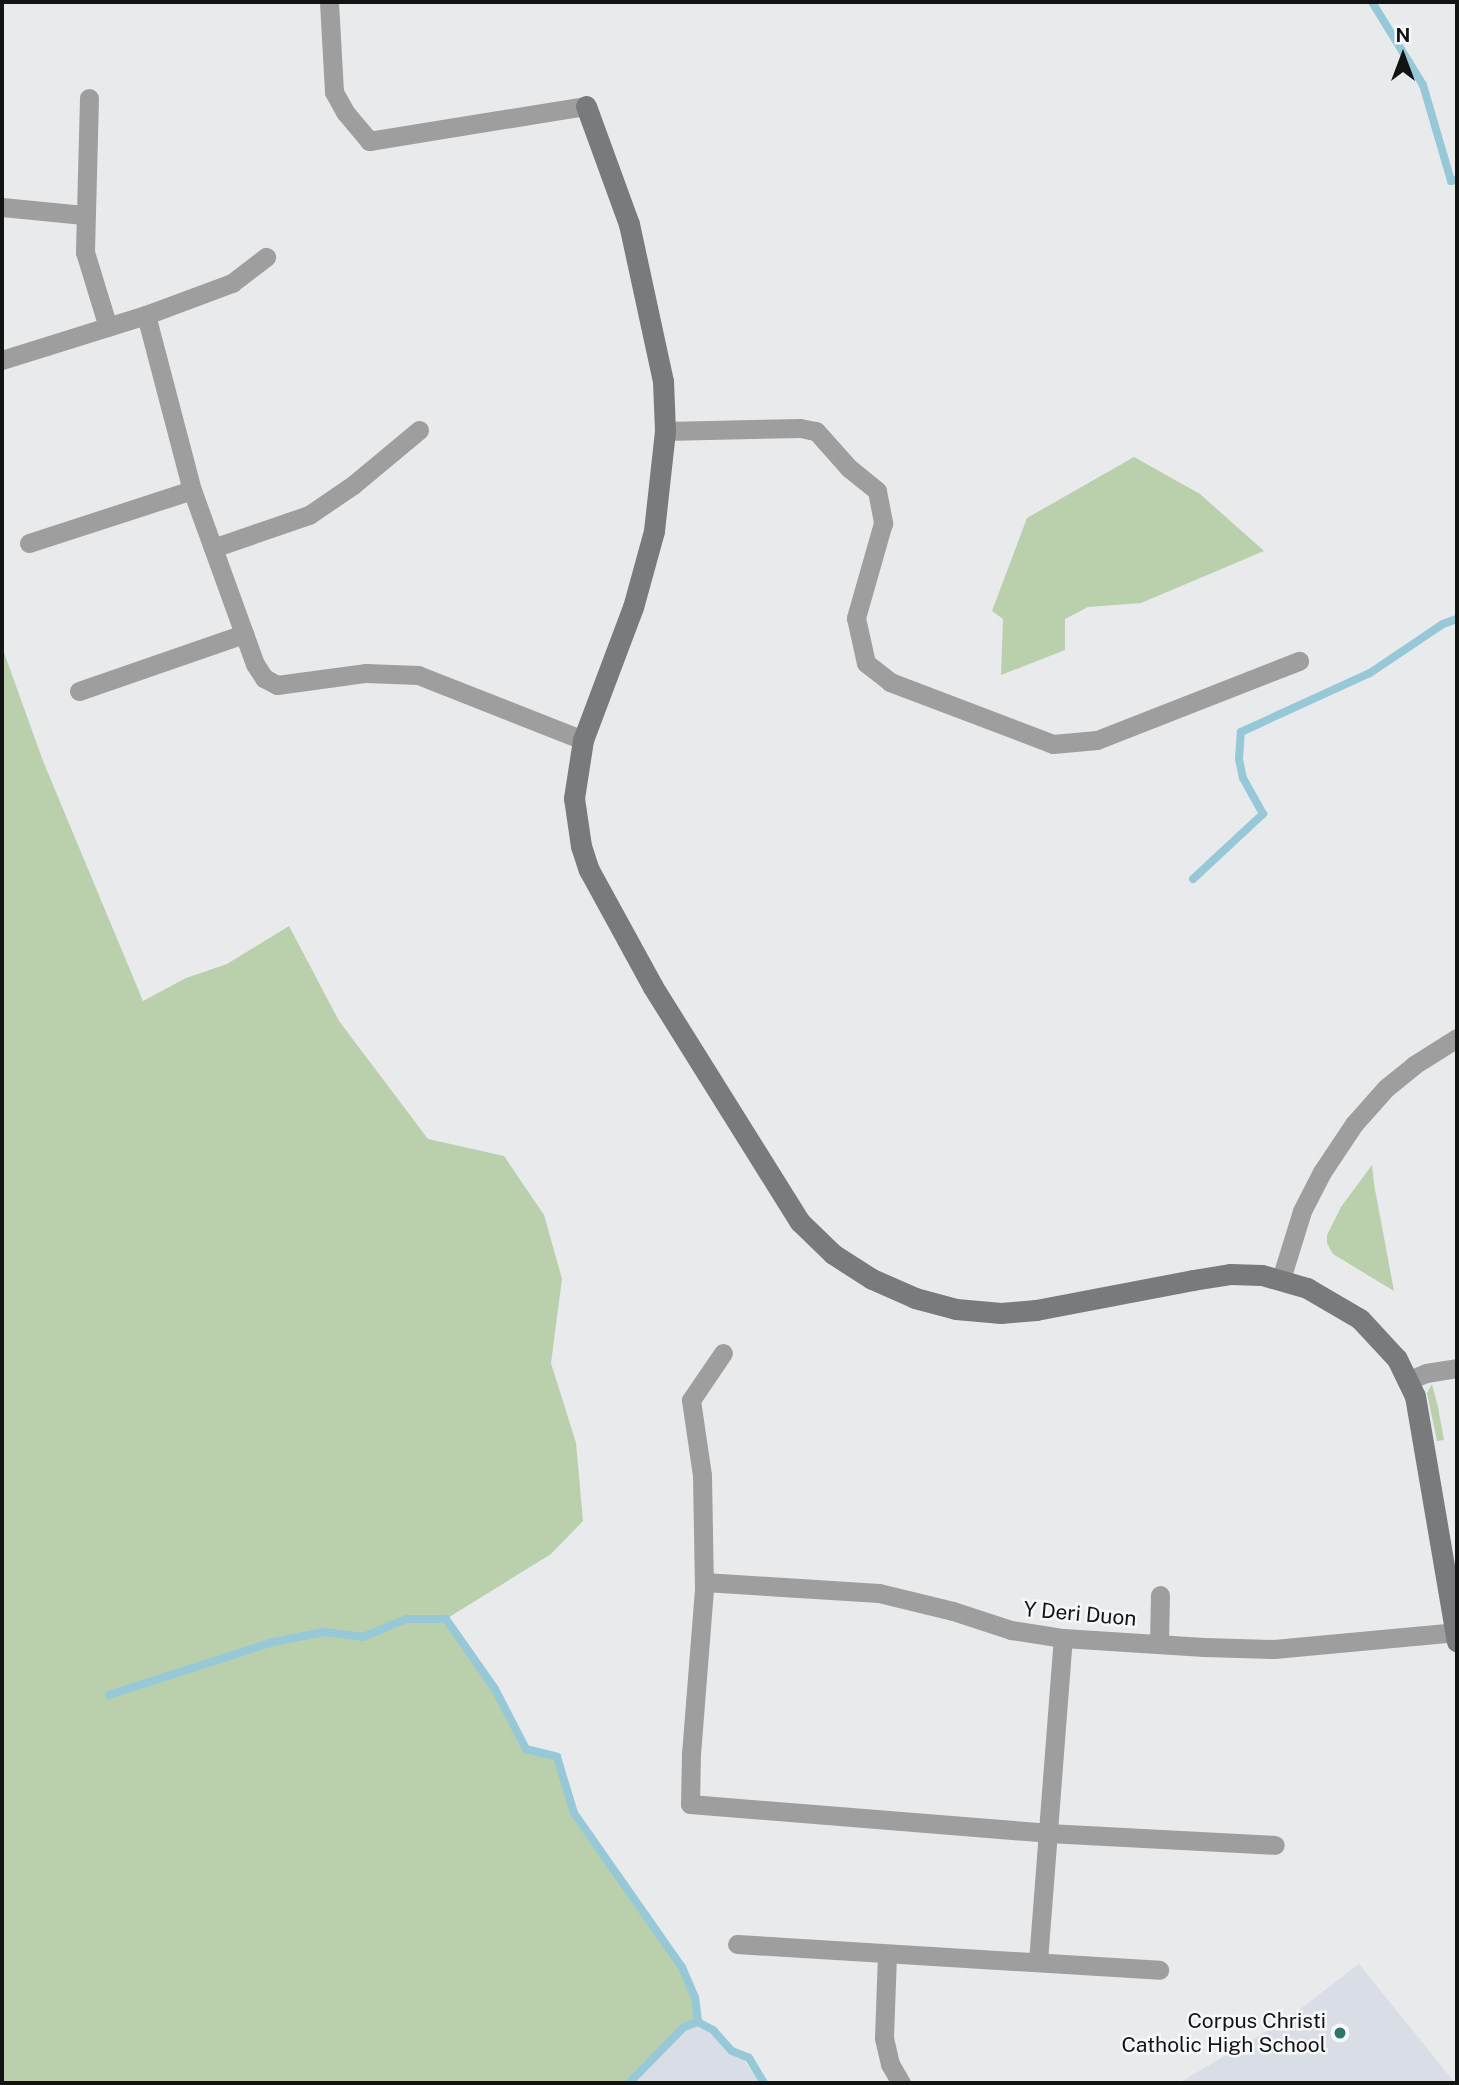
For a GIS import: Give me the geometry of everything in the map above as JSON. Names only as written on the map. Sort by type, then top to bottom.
[{"type":"street","points":[[329,2],[334,92],[345,112],[369,141],[586,107],[629,224],[663,381],[665,431],[654,531],[633,607],[583,740],[574,798],[579,834],[589,870],[653,987],[800,1222],[833,1254],[872,1279],[915,1298],[956,1309],[1001,1313],[1036,1310],[1230,1274],[1281,1279],[1335,1302],[1379,1336],[1409,1380],[1422,1426],[1457,1635]]},
{"type":"street","points":[[89,98],[85,252],[108,327]]},
{"type":"street","points":[[2,207],[84,215]]},
{"type":"street","points":[[2,360],[146,315],[232,283],[266,257]]},
{"type":"street","points":[[146,315],[192,490],[255,664],[264,678],[277,685],[366,673],[418,675],[583,740]]},
{"type":"street","points":[[665,431],[800,428],[816,431],[849,468],[877,491],[883,523],[856,618],[866,663],[890,682],[1053,744],[1097,740],[1299,661]]},
{"type":"street","points":[[213,548],[309,515],[353,485],[419,430]]},
{"type":"street","points":[[29,543],[192,490]]},
{"type":"street","points":[[79,691],[244,634]]},
{"type":"street","points":[[1281,1279],[1302,1211],[1322,1172],[1354,1124],[1386,1088],[1414,1065],[1457,1038]]},
{"type":"street","points":[[723,1353],[691,1400],[702,1475],[704,1582],[691,1753],[690,1804],[1048,1833],[1275,1846]]},
{"type":"street","points":[[1409,1380],[1426,1373],[1457,1368]]},
{"type":"street","name":"Y Deri Duon","points":[[704,1582],[879,1593],[953,1611],[1012,1630],[1063,1638],[1274,1649],[1457,1635]]},
{"type":"street","points":[[1158,1643],[1160,1595]]},
{"type":"street","points":[[1038,1961],[1063,1638]]},
{"type":"street","points":[[737,1944],[1159,1970]]},
{"type":"street","points":[[887,1955],[884,2038],[890,2064],[901,2083]]},
{"type":"shaded area","name":"Corpus Christi Catholic High School","points":[[1359,1964],[1455,2083],[1179,2083],[1286,2020]]},
{"type":"shaded area","points":[[695,2022],[744,2060],[760,2083],[629,2083]]},
{"type":"green space","points":[[1134,457],[1200,494],[1264,551],[1141,603],[1088,607],[1065,619],[1065,650],[1001,675],[1003,619],[992,611],[1027,518]]},
{"type":"green space","points":[[2,647],[43,761],[143,1001],[186,978],[227,964],[289,926],[339,1021],[428,1139],[504,1156],[544,1215],[562,1279],[551,1363],[576,1443],[583,1521],[551,1554],[446,1619],[495,1689],[525,1749],[557,1757],[574,1813],[682,1967],[695,1997],[698,2022],[684,2027],[629,2083],[2,2083]]},
{"type":"green space","points":[[1372,1165],[1394,1291],[1333,1254],[1327,1243],[1327,1235],[1341,1207]]},
{"type":"green space","points":[[1432,1384],[1444,1440],[1437,1441],[1427,1393]]},
{"type":"waterway","points":[[1372,2],[1423,85],[1451,181],[1457,180]]},
{"type":"waterway","points":[[1193,879],[1263,814],[1243,778],[1239,759],[1241,732],[1370,673],[1443,624],[1457,619]]},
{"type":"waterway","points":[[109,1695],[273,1642],[324,1632],[363,1637],[406,1619],[446,1619],[495,1689],[526,1749],[557,1757],[574,1813],[682,1967],[695,1997],[698,2022]]},
{"type":"waterway","points":[[629,2083],[684,2027],[698,2022],[713,2030],[732,2051],[749,2058],[764,2083]]},
{"type":"place","name":"Corpus Christi Catholic High School","points":[[1340,2033]]}]
